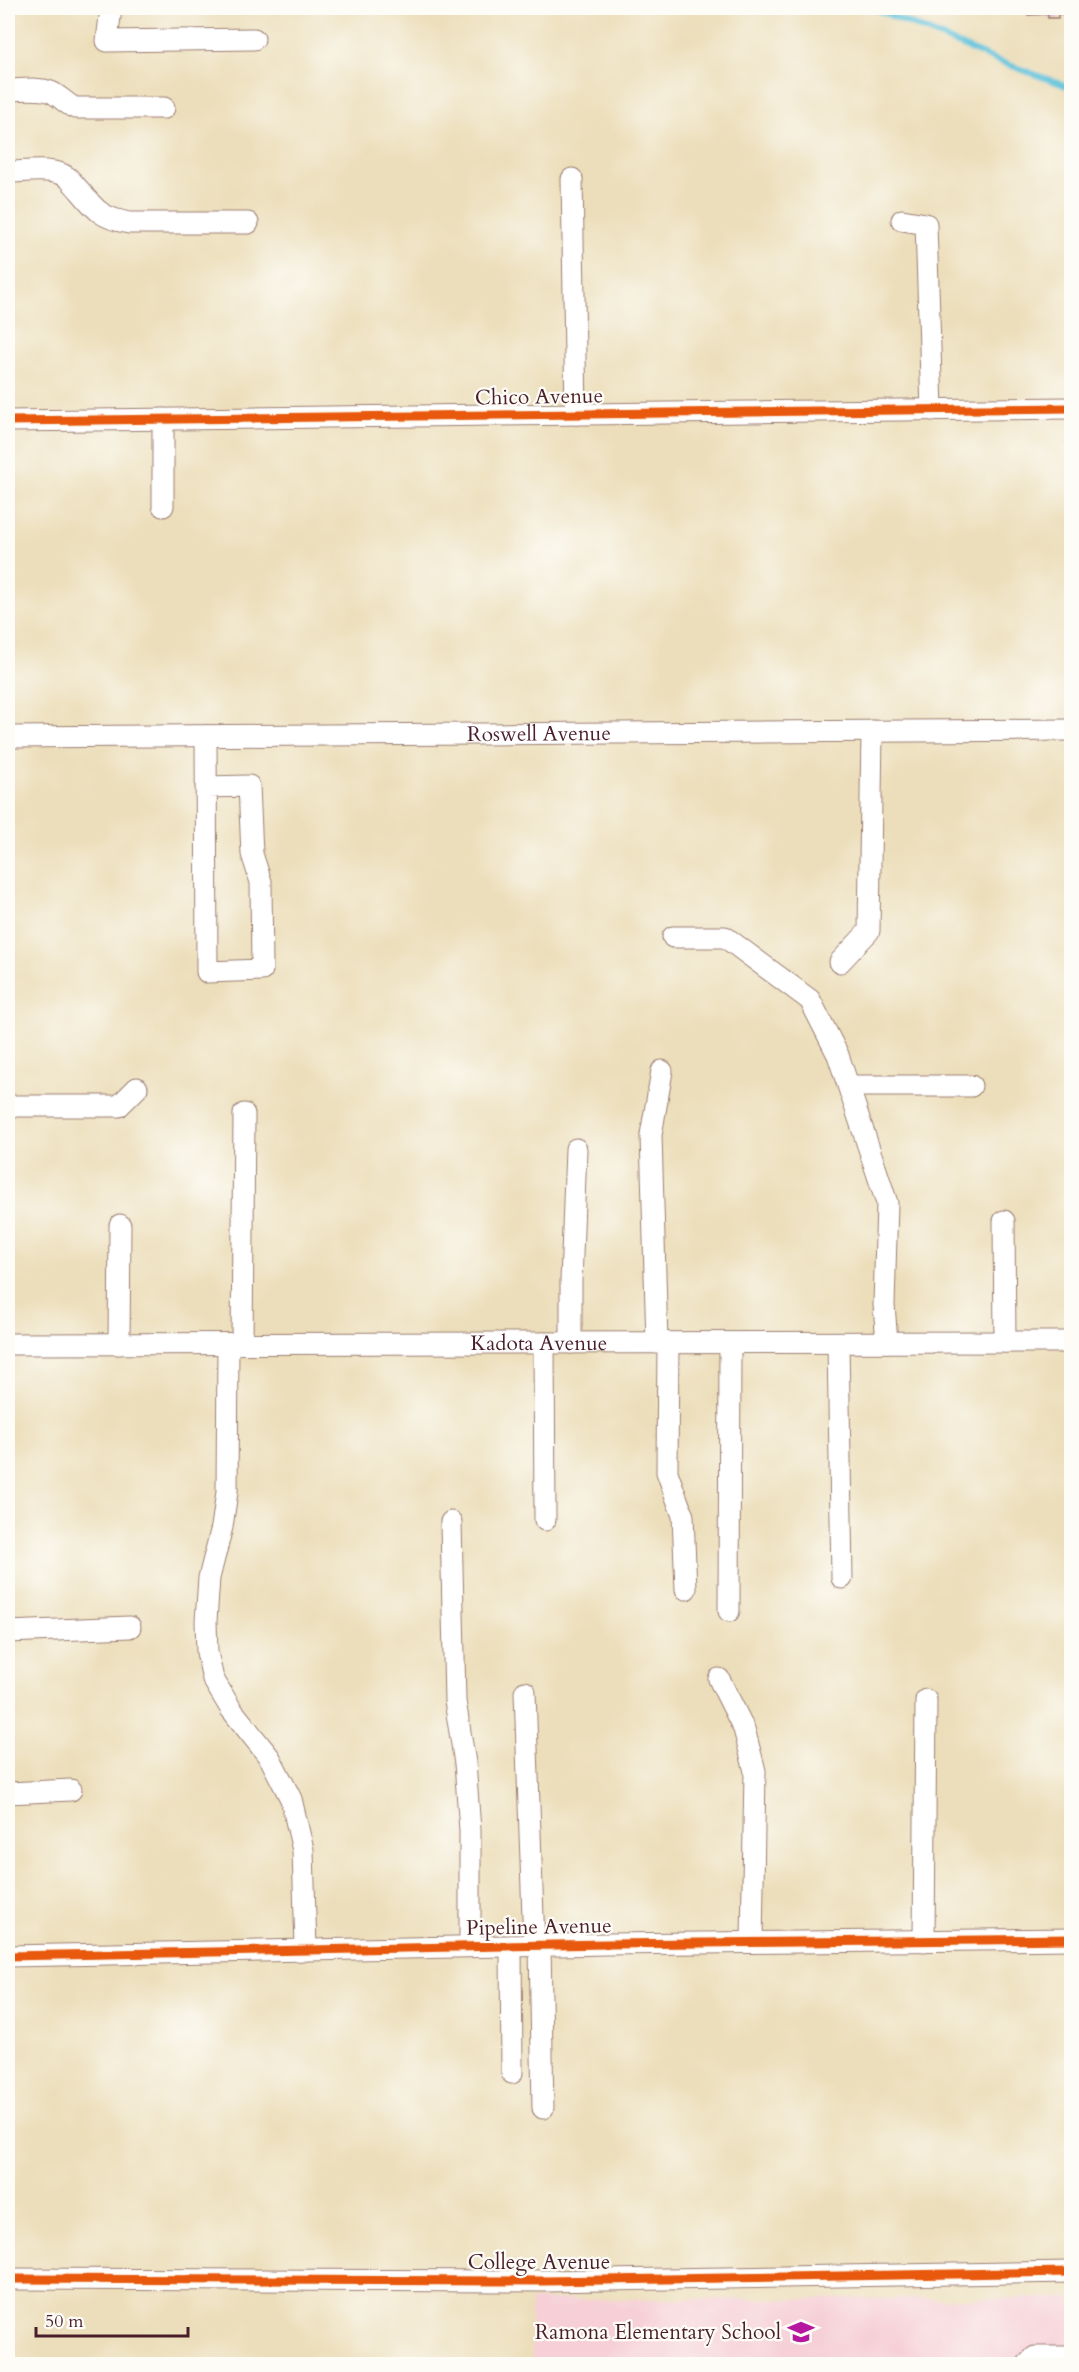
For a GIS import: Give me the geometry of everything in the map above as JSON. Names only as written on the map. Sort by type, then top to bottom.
[{"type":"street","points":[[111,8],[107,41],[254,39]]},
{"type":"street","points":[[8,90],[43,90],[53,93],[65,104],[75,108],[164,108]]},
{"type":"street","points":[[8,172],[51,172],[67,177],[106,218],[129,223],[248,223]]},
{"type":"street","points":[[572,179],[576,414]]},
{"type":"street","points":[[902,220],[926,224],[932,410]]},
{"type":"street","name":"Chico Avenue","points":[[8,421],[1071,408]]},
{"type":"street","points":[[163,419],[163,506]]},
{"type":"street","name":"Roswell Avenue","points":[[8,737],[1071,730]]},
{"type":"street","points":[[840,962],[869,932],[872,731]]},
{"type":"street","points":[[206,736],[206,787],[207,972],[262,970],[261,882],[252,854],[249,786],[206,787]]},
{"type":"street","points":[[674,937],[725,937],[810,1000],[838,1055],[887,1203],[884,1305],[887,1342]]},
{"type":"street","points":[[662,1071],[651,1135],[668,1473],[683,1516],[686,1589]]},
{"type":"street","points":[[849,1086],[971,1086]]},
{"type":"street","points":[[8,1106],[119,1106],[137,1088]]},
{"type":"street","points":[[244,1114],[227,1492],[219,1544],[209,1578],[206,1621],[207,1652],[213,1679],[231,1709],[270,1758],[291,1799],[303,1850],[306,1950]]},
{"type":"street","points":[[571,1343],[576,1149]]},
{"type":"street","points":[[1004,1221],[1005,1342]]},
{"type":"street","points":[[119,1344],[120,1225]]},
{"type":"street","name":"Kadota Avenue","points":[[8,1344],[1071,1342]]},
{"type":"street","points":[[544,1343],[545,1520]]},
{"type":"street","points":[[729,1611],[730,1343]]},
{"type":"street","points":[[838,1343],[842,1578]]},
{"type":"street","points":[[451,1522],[455,1701],[465,1763],[470,1830],[470,1946]]},
{"type":"street","points":[[8,1632],[130,1627]]},
{"type":"street","points":[[719,1679],[744,1728],[755,1771],[752,1942]]},
{"type":"street","points":[[525,1692],[543,2108]]},
{"type":"street","points":[[924,1941],[926,1700]]},
{"type":"street","points":[[8,1793],[71,1790]]},
{"type":"street","name":"Pipeline Avenue","points":[[8,1956],[470,1946],[1071,1939]]},
{"type":"street","points":[[511,1946],[513,2073]]},
{"type":"street","name":"College Avenue","points":[[8,2279],[544,2281],[1071,2272]]},
{"type":"street","points":[[1028,2364],[1035,2357],[1071,2358]]},
{"type":"shaded area","name":"Ramona Elementary School","points":[[1071,2298],[1071,2364],[532,2364],[531,2300]]},
{"type":"building","points":[[1027,8],[1069,8],[1069,14],[1058,14],[1058,18],[1048,18],[1048,14],[1028,15]]},
{"type":"waterway","points":[[873,8],[993,59],[1072,88]]},
{"type":"cycle path","points":[[8,421],[1072,408]]},
{"type":"cycle path","points":[[8,1956],[607,1944],[1072,1939]]},
{"type":"cycle path","points":[[8,2279],[544,2281],[1072,2272]]},
{"type":"place","name":"Ramona Elementary School","points":[[801,2332]]}]
